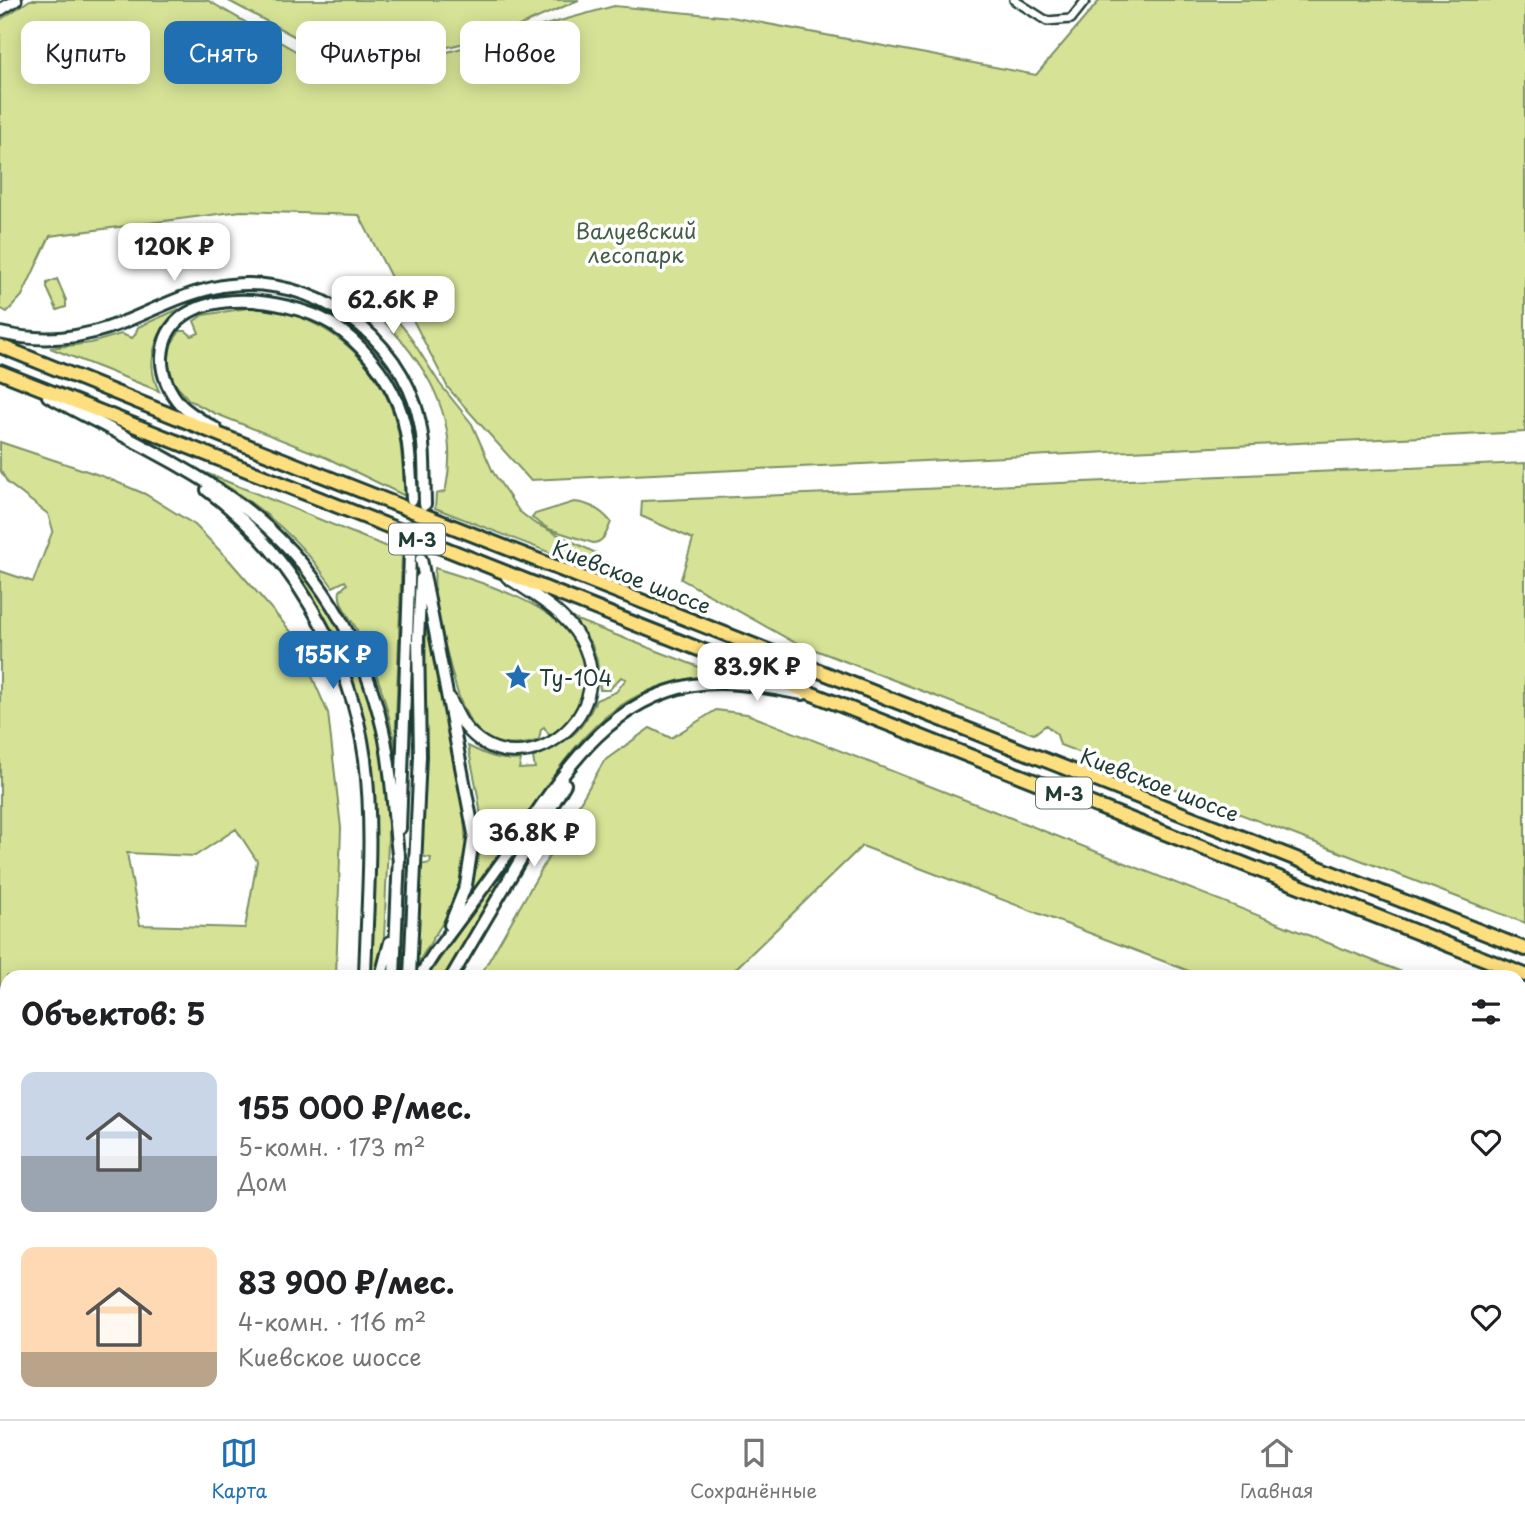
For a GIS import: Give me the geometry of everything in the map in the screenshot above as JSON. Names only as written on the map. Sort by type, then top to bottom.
[{"type":"highway","name":"Киевское шоссе","points":[[0,346],[1525,948]]},
{"type":"highway","name":"Киевское шоссе","points":[[6,374],[500,573],[1512,970]]},
{"type":"main road","points":[[0,333],[34,340],[88,335],[126,322],[175,299],[222,286],[275,286],[305,293],[333,306],[363,327],[401,373],[416,405],[423,435],[425,504]]},
{"type":"main road","points":[[230,439],[184,408],[171,391],[164,377],[162,362],[163,346],[170,331],[192,312],[228,302],[270,301],[300,309],[331,323],[348,335],[366,353],[389,384],[405,424],[412,499]]},
{"type":"main road","points":[[6,374],[222,492],[264,524],[308,569],[336,610],[359,655],[381,721],[387,751],[399,862]]},
{"type":"main road","points":[[165,460],[226,505],[277,558],[309,605],[332,648],[348,687],[365,759],[369,834],[365,970]]},
{"type":"main road","points":[[394,970],[416,557]]},
{"type":"main road","points":[[416,557],[448,695],[474,834],[462,898],[434,954]]},
{"type":"main road","points":[[410,970],[420,756],[416,557]]},
{"type":"main road","points":[[424,970],[559,780],[587,745],[631,707],[655,695],[688,686],[727,683],[824,698]]},
{"type":"main road","points":[[456,970],[587,745]]},
{"type":"main road","points":[[382,970],[396,912]]},
{"type":"street","points":[[0,10],[16,0]]},
{"type":"street","points":[[1014,0],[1047,20],[1071,19],[1086,0]]},
{"type":"street","points":[[448,695],[461,720],[475,736],[491,745],[515,751],[531,750],[556,740],[575,723],[585,707],[592,670],[581,640],[559,614],[500,573]]},
{"type":"green space","name":"Валуевский лесопарк","points":[[30,0],[207,0],[243,21],[164,21],[164,84],[282,84],[282,43],[296,51],[296,84],[446,84],[446,52],[460,49],[460,84],[580,84],[580,21],[560,21],[614,6],[731,17],[1036,75],[1100,0],[1525,0],[1525,432],[530,480],[448,388],[359,215],[241,211],[50,236],[22,296],[7,312],[0,308],[0,20]]},
{"type":"green space","points":[[227,0],[579,0],[530,21],[460,21],[460,44],[446,47],[446,21],[296,21],[296,37],[282,30],[282,21],[266,21]]},
{"type":"green space","points":[[57,279],[66,300],[66,307],[57,310],[47,283]]},
{"type":"green space","points":[[363,294],[381,301],[407,332],[440,384],[472,424],[493,472],[519,511],[534,523],[598,554],[596,563],[587,567],[435,508],[436,494],[444,492],[446,488],[449,459],[441,406],[416,359],[360,298]]},
{"type":"green space","points":[[248,308],[274,310],[321,327],[361,359],[377,379],[397,426],[405,496],[327,458],[214,413],[189,400],[174,383],[168,362],[171,344],[180,331],[186,331],[192,336],[199,333],[194,321],[203,315]]},
{"type":"green space","points":[[179,309],[164,327],[155,347],[153,369],[159,391],[50,348],[91,343],[121,334],[132,338],[138,327]]},
{"type":"green space","points":[[0,442],[102,476],[145,494],[195,525],[294,635],[328,713],[341,828],[336,970],[0,970],[0,571],[33,582],[53,530],[48,514],[8,483],[0,470]],"holes":[[[236,829],[257,861],[245,928],[140,925],[127,853],[195,856]]]},
{"type":"green space","points":[[1525,463],[1525,923],[1060,745],[1057,735],[1046,725],[1034,734],[792,641],[681,579],[693,539],[641,516],[642,501]]},
{"type":"green space","points":[[201,471],[402,553],[395,749],[376,673],[341,601],[340,591],[347,584],[345,581],[333,587],[309,556],[272,520],[245,498]]},
{"type":"green space","points":[[574,502],[595,508],[611,522],[600,541],[593,543],[549,529],[532,518],[535,514]]},
{"type":"green space","points":[[248,521],[276,542],[326,602],[346,638],[375,713],[383,751],[388,811],[384,932],[379,970],[370,970],[374,840],[368,751],[359,707],[346,664],[326,622],[290,569]]},
{"type":"green space","points":[[435,568],[480,582],[530,603],[553,617],[571,634],[583,654],[585,686],[577,710],[553,736],[549,735],[544,727],[539,740],[516,745],[498,743],[483,735],[472,723],[457,690],[442,632],[436,600]]},
{"type":"green space","points":[[574,619],[725,677],[683,680],[647,691],[617,708],[567,757],[471,894],[482,833],[468,746],[494,757],[521,759],[519,769],[535,768],[533,758],[571,736],[584,723],[596,700],[616,692],[626,679],[621,677],[609,690],[600,690],[597,660],[592,645]]},
{"type":"green space","points":[[426,623],[463,805],[466,845],[462,879],[453,906],[416,966],[420,865],[430,863],[431,858],[420,856]]},
{"type":"green space","points":[[716,710],[747,714],[1397,970],[1186,970],[862,846],[734,970],[483,970],[604,761],[650,728],[671,738]]},
{"type":"green space","points":[[529,834],[450,970],[432,970]]},
{"type":"tunnel","points":[[410,555],[412,505]]},
{"type":"tunnel","points":[[421,559],[425,509]]},
{"type":"place","name":"Ту-104","points":[[518,677]]}]
